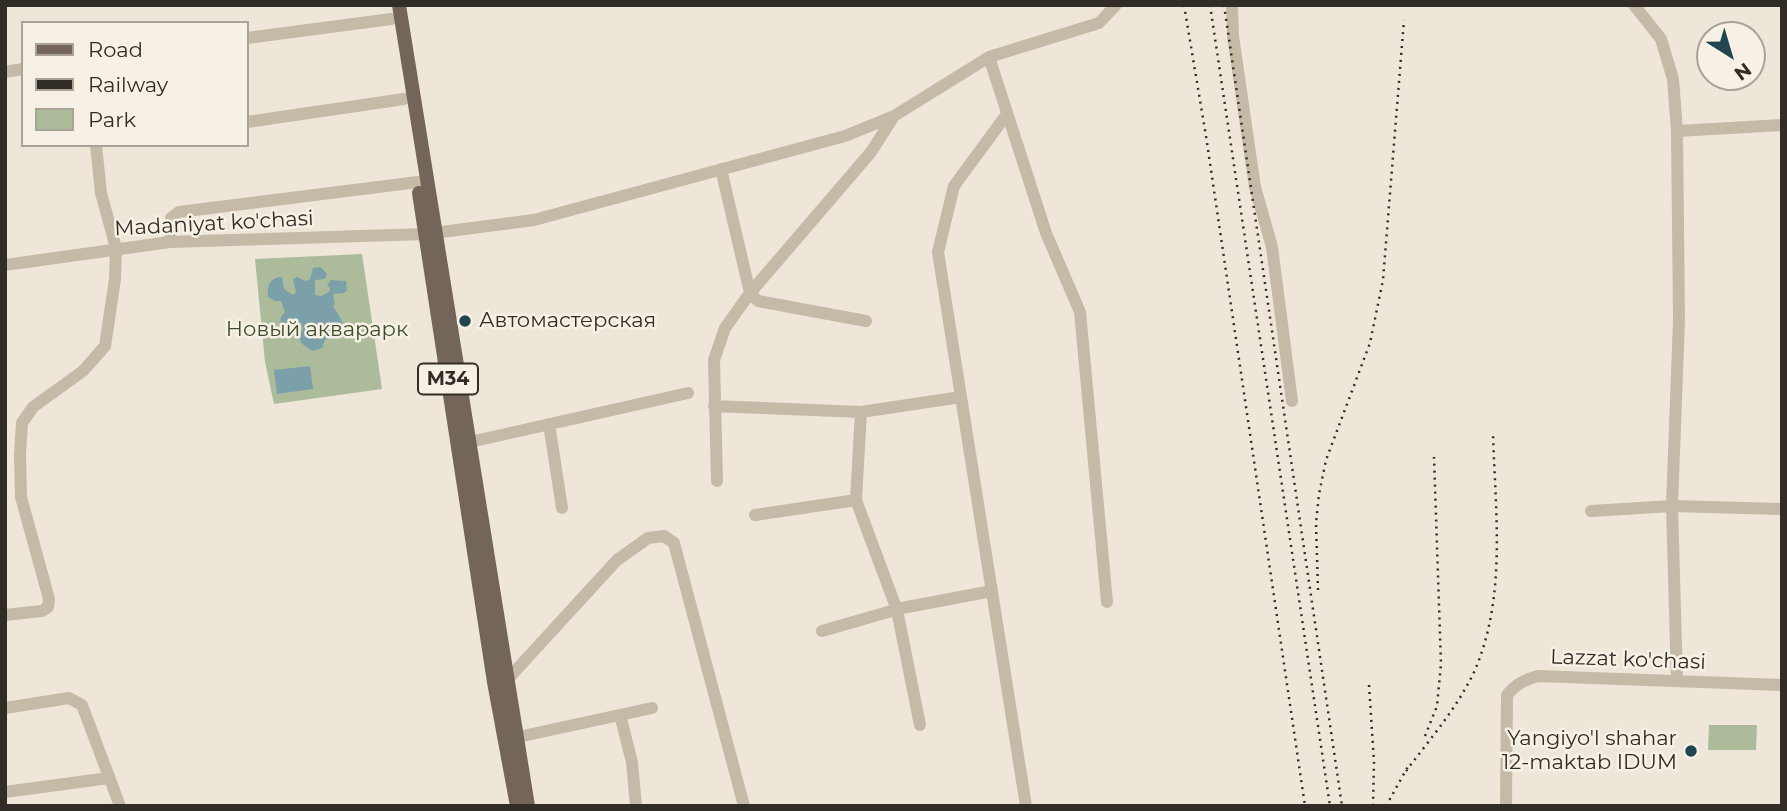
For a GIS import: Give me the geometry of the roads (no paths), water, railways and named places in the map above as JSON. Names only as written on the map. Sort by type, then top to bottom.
[{"type":"main road","name":"M34","points":[[399,5],[494,682],[512,738],[528,806]]},
{"type":"main road","name":"M34","points":[[390,12],[418,182],[431,234],[470,442],[506,680],[512,738],[512,774],[517,806]]},
{"type":"street","points":[[717,481],[714,360],[725,328],[750,293],[871,152],[894,116],[989,57],[1098,23],[1116,5]]},
{"type":"street","points":[[1232,5],[1233,36],[1253,173],[1272,247],[1292,401]]},
{"type":"street","points":[[1634,5],[1661,39],[1673,79],[1677,131],[1679,320],[1672,506],[1677,681]]},
{"type":"street","points":[[248,38],[390,12]]},
{"type":"street","points":[[989,57],[1046,233],[1080,312],[1107,603]]},
{"type":"street","points":[[248,122],[404,99]]},
{"type":"street","points":[[1007,114],[954,186],[938,252],[1026,806]]},
{"type":"street","name":"Madaniyat ko'chasi","points":[[5,265],[170,242],[431,234],[534,220],[845,135],[894,116]]},
{"type":"street","points":[[1677,131],[1782,125]]},
{"type":"street","points":[[5,615],[42,611],[48,607],[50,599],[21,496],[22,423],[33,407],[83,371],[105,346],[115,279],[116,248],[100,193],[96,147]]},
{"type":"street","points":[[721,169],[750,293],[758,301],[866,321]]},
{"type":"street","points":[[170,242],[171,218],[179,212],[418,182]]},
{"type":"street","points":[[470,442],[688,393]]},
{"type":"street","points":[[714,406],[861,412],[961,397]]},
{"type":"street","points":[[861,412],[856,500],[897,610],[920,725]]},
{"type":"street","points":[[549,424],[562,508]]},
{"type":"street","points":[[5,457],[20,455]]},
{"type":"street","points":[[755,515],[856,500]]},
{"type":"street","points":[[1591,511],[1672,506],[1782,509]]},
{"type":"street","points":[[506,680],[617,560],[648,538],[664,536],[674,543],[744,806]]},
{"type":"street","points":[[822,631],[897,610],[992,592]]},
{"type":"street","name":"Lazzat ko'chasi","points":[[1506,806],[1507,695],[1514,686],[1524,680],[1538,676],[1782,685]]},
{"type":"street","points":[[5,708],[69,698],[82,705],[120,806]]},
{"type":"street","points":[[512,738],[652,708]]},
{"type":"street","points":[[620,715],[632,762],[636,806]]},
{"type":"street","points":[[5,792],[109,778]]},
{"type":"water","points":[[321,267],[327,274],[325,279],[315,280],[315,295],[321,296],[329,292],[327,285],[331,280],[346,281],[347,290],[333,294],[333,307],[343,327],[340,335],[336,339],[329,337],[322,348],[312,351],[301,343],[301,323],[296,322],[288,331],[284,331],[280,325],[285,312],[281,301],[268,297],[268,289],[272,280],[282,277],[284,289],[293,295],[296,292],[293,279],[297,277],[306,281],[310,279],[313,268]]},
{"type":"water","points":[[310,366],[313,389],[277,394],[274,370]]},
{"type":"railway","points":[[1184,5],[1206,136],[1305,806]]},
{"type":"railway","points":[[1210,5],[1330,806]]},
{"type":"railway","points":[[1224,5],[1342,806]]},
{"type":"railway","points":[[1318,590],[1316,523],[1326,460],[1370,343],[1383,280],[1404,20]]},
{"type":"railway","points":[[1406,771],[1460,697],[1475,670],[1485,641],[1492,612],[1497,552],[1493,432]]},
{"type":"railway","points":[[1425,736],[1437,706],[1441,664],[1434,457]]},
{"type":"railway","points":[[1369,685],[1374,762],[1373,806]]},
{"type":"railway","points":[[1386,806],[1410,763]]},
{"type":"place","name":"Автомастерская","points":[[465,321]]},
{"type":"place","name":"Yangiyo'l shahar 12-maktab IDUM","points":[[1691,751]]},
{"type":"park label","name":"Новый акварарк","points":[[317,330]]}]
